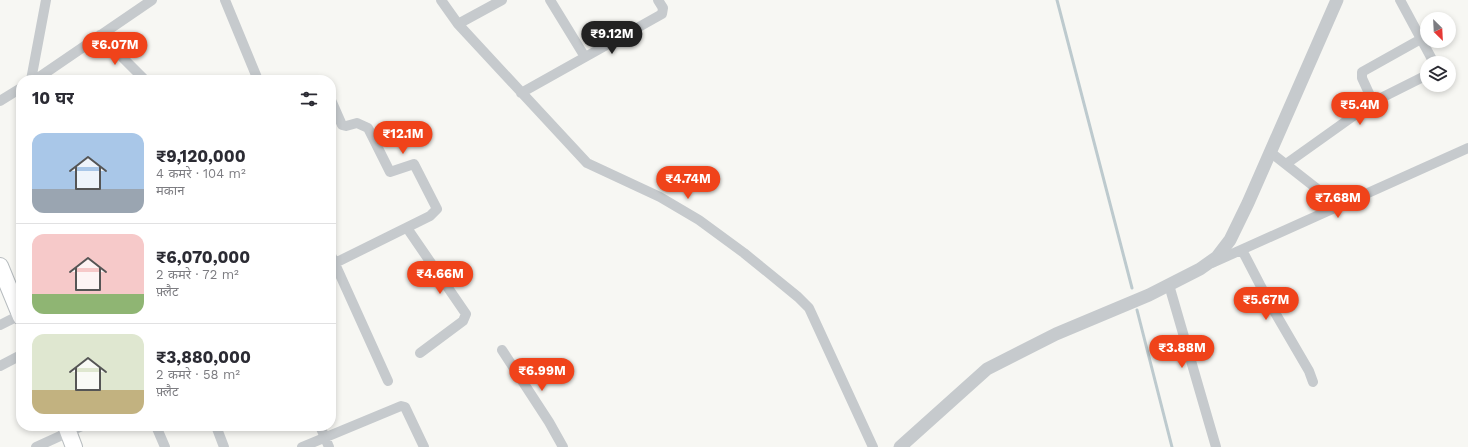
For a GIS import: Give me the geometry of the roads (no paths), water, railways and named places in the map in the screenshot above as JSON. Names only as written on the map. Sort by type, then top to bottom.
[{"type":"main road","points":[[0,266],[4,288],[16,308]]},
{"type":"street","points":[[32,75],[46,0]]},
{"type":"street","points":[[42,75],[152,0]]},
{"type":"street","points":[[225,0],[256,75]]},
{"type":"street","points":[[441,0],[458,24],[587,163],[678,206],[744,253],[798,297],[809,308],[873,447]]},
{"type":"street","points":[[458,24],[502,0]]},
{"type":"street","points":[[550,0],[585,57]]},
{"type":"street","points":[[521,93],[662,14],[663,8],[658,0]]},
{"type":"street","points":[[1200,269],[1217,257],[1230,240],[1337,0]]},
{"type":"street","points":[[1400,0],[1420,37]]},
{"type":"street","points":[[100,36],[140,75]]},
{"type":"street","points":[[1372,102],[1362,78],[1362,72],[1420,40]]},
{"type":"street","points":[[1286,164],[1372,102],[1420,78]]},
{"type":"street","points":[[0,101],[16,91]]},
{"type":"street","points":[[336,111],[342,125],[346,126],[358,123],[368,128],[390,172],[412,163],[415,166],[437,209],[430,216],[407,228],[336,259]]},
{"type":"street","points":[[900,447],[987,369],[1056,334],[1150,295],[1200,269],[1468,148]]},
{"type":"street","points":[[1270,152],[1339,206]]},
{"type":"street","points":[[407,228],[466,314],[463,321],[420,353]]},
{"type":"street","points":[[1242,250],[1270,304],[1309,371],[1313,382]]},
{"type":"street","points":[[336,270],[388,382]]},
{"type":"street","points":[[1169,285],[1216,447]]},
{"type":"street","points":[[0,325],[16,318]]},
{"type":"street","points":[[502,350],[549,422],[563,447]]},
{"type":"street","points":[[0,366],[16,358]]},
{"type":"street","points":[[302,447],[327,443],[401,406],[405,407],[409,413],[424,447]]},
{"type":"street","points":[[158,431],[165,447]]},
{"type":"street","points":[[218,431],[224,447]]},
{"type":"street","points":[[322,431],[327,443]]},
{"type":"street","points":[[36,447],[73,433]]},
{"type":"waterway","points":[[1057,0],[1132,288]]},
{"type":"waterway","points":[[1137,310],[1172,447]]}]
